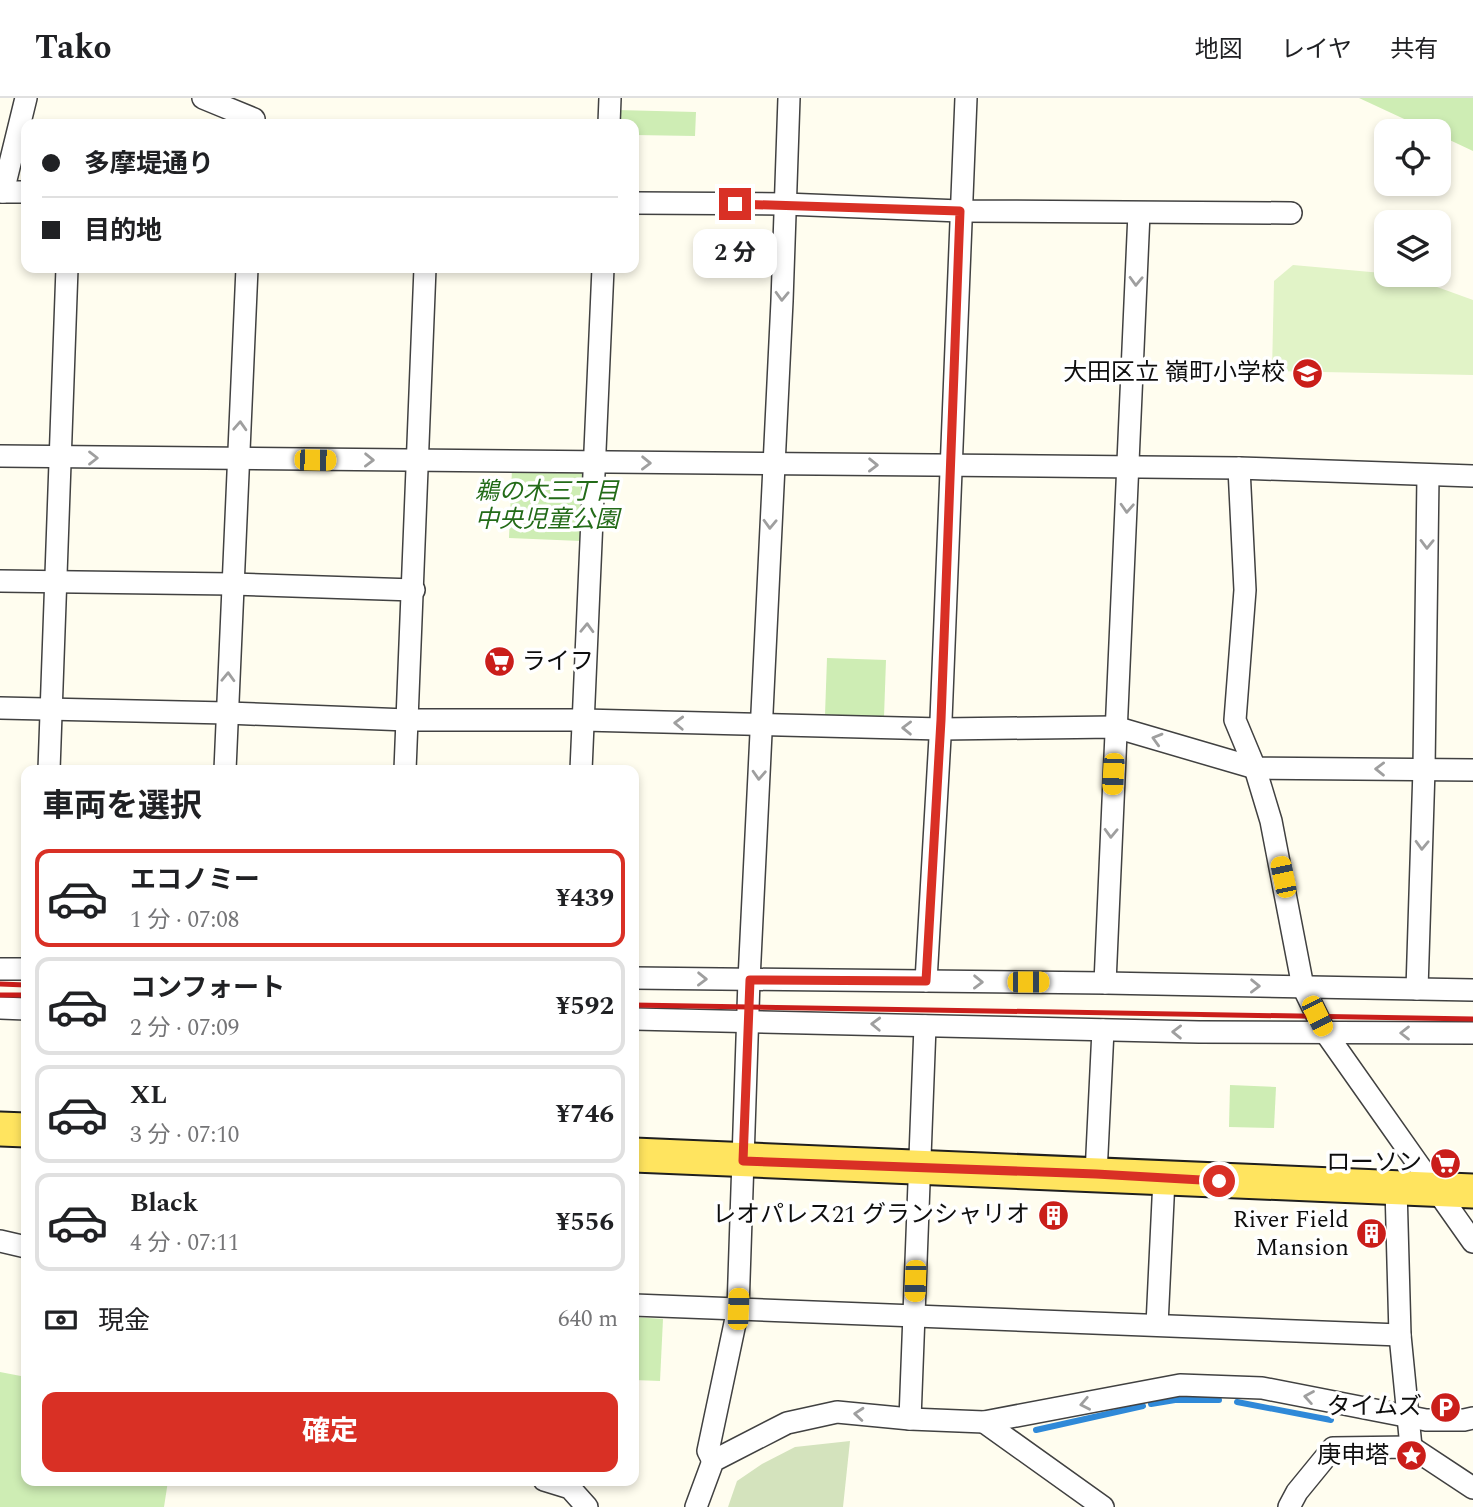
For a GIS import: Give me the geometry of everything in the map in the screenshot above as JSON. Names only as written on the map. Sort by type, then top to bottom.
[{"type":"main road","points":[[0,1129],[21,1130]]},
{"type":"main road","points":[[639,1155],[1473,1191]]},
{"type":"street","points":[[21,192],[1,192],[26,98]]},
{"type":"street","points":[[203,98],[254,114]]},
{"type":"street","points":[[609,119],[610,98]]},
{"type":"street","points":[[713,1461],[708,1451],[738,1309],[789,98]]},
{"type":"street","points":[[926,981],[940,729],[966,98]]},
{"type":"street","points":[[639,203],[785,204],[960,211],[1291,214]]},
{"type":"street","points":[[1105,983],[1139,213]]},
{"type":"street","points":[[49,765],[67,273]]},
{"type":"street","points":[[225,765],[247,273]]},
{"type":"street","points":[[405,765],[425,273]]},
{"type":"street","points":[[581,765],[603,273]]},
{"type":"street","points":[[0,456],[1239,468],[1473,476]]},
{"type":"street","points":[[1239,468],[1245,590],[1235,720],[1255,768],[1273,832],[1303,987],[1325,1032],[1473,1242]]},
{"type":"street","points":[[1417,989],[1424,769],[1428,476]]},
{"type":"street","points":[[0,582],[232,584],[414,590]]},
{"type":"street","points":[[0,708],[407,720],[583,720],[940,729],[1115,727],[1255,768],[1473,770]]},
{"type":"street","points":[[0,968],[21,969]]},
{"type":"street","points":[[639,978],[1473,990]]},
{"type":"street","points":[[0,1008],[21,1009]]},
{"type":"street","points":[[639,1019],[1104,1030],[1473,1033]]},
{"type":"street","points":[[910,1419],[925,1026]]},
{"type":"street","points":[[1096,1174],[1104,1030]]},
{"type":"street","points":[[1157,1325],[1164,1179]]},
{"type":"street","points":[[1396,1188],[1400,1335],[1411,1447]]},
{"type":"street","points":[[0,1241],[21,1246]]},
{"type":"street","points":[[639,1305],[1400,1335]]},
{"type":"street","points":[[696,1507],[713,1461],[787,1423],[837,1412],[984,1422],[1180,1385],[1262,1388],[1426,1420],[1473,1418]]},
{"type":"street","points":[[984,1422],[1103,1507]]},
{"type":"street","points":[[1289,1507],[1297,1492],[1333,1448],[1411,1447],[1473,1488]]},
{"type":"street","points":[[564,1486],[570,1488],[587,1507]]},
{"type":"green space","points":[[1359,98],[1473,98],[1473,151],[1451,141],[1451,119],[1404,119]]},
{"type":"green space","points":[[617,110],[696,112],[695,136],[639,135],[639,119],[617,119]]},
{"type":"green space","points":[[1293,265],[1374,272],[1374,287],[1437,287],[1473,300],[1473,375],[1272,371],[1274,281]]},
{"type":"green space","name":"鵜の木三丁目 中央児童公園","points":[[512,470],[584,473],[581,541],[509,538]]},
{"type":"green space","points":[[827,658],[886,660],[884,717],[825,715]]},
{"type":"green space","points":[[1230,1085],[1276,1087],[1274,1128],[1229,1127]]},
{"type":"green space","points":[[639,1317],[663,1319],[660,1381],[639,1380]]},
{"type":"green space","points":[[0,1372],[21,1376],[21,1486],[167,1486],[164,1507],[0,1507]]},
{"type":"green space","points":[[850,1441],[843,1507],[728,1507],[737,1481],[762,1464],[795,1447]]},
{"type":"waterway","points":[[1151,1404],[1175,1400],[1219,1400]]},
{"type":"waterway","points":[[1237,1402],[1331,1420]]},
{"type":"waterway","points":[[1036,1430],[1143,1406]]},
{"type":"railway","points":[[0,984],[21,985]]},
{"type":"railway","points":[[0,995],[21,995]]},
{"type":"railway","points":[[639,1005],[1473,1019]]},
{"type":"place","name":"大田区立 嶺町小学校","points":[[1308,373]]},
{"type":"place","name":"ライフ","points":[[499,662]]},
{"type":"place","name":"ローソン","points":[[1445,1163]]},
{"type":"place","name":"レオパレス21 グランシャリオ","points":[[1053,1215]]},
{"type":"place","name":"River Field Mansion","points":[[1372,1234]]},
{"type":"place","name":"タイムズ","points":[[1445,1407]]},
{"type":"place","name":"庚申塔","points":[[1412,1456]]},
{"type":"route","points":[[735,204],[960,211],[941,720],[926,981],[750,980],[743,1161],[1219,1181]]}]
